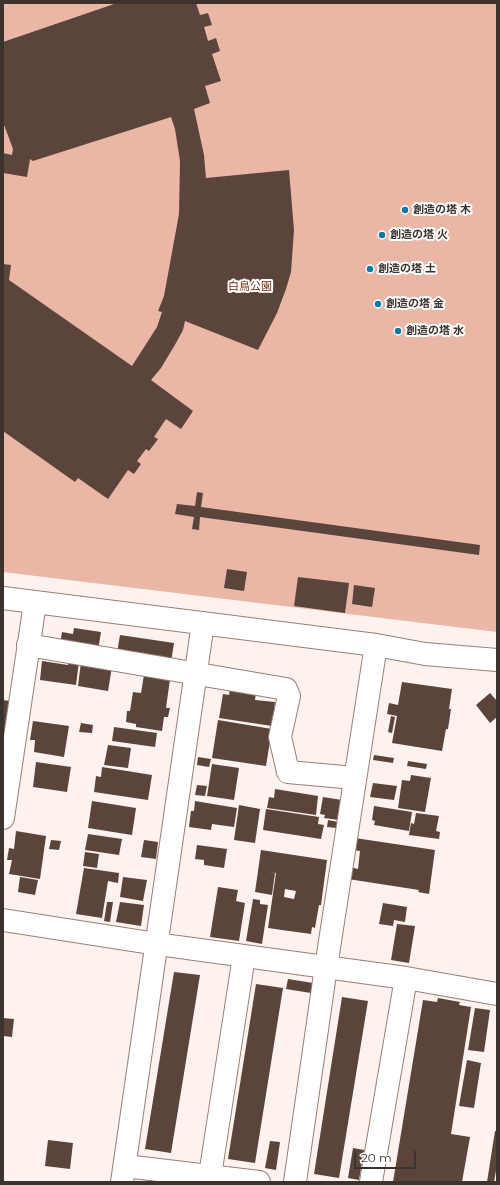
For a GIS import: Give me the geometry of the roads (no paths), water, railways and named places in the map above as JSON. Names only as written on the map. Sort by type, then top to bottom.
[{"type":"street","points":[[3,598],[203,622],[376,645],[425,654],[497,660]]},
{"type":"street","points":[[3,818],[35,603]]},
{"type":"street","points":[[203,622],[124,1174],[259,1182]]},
{"type":"street","points":[[28,645],[286,689],[289,696],[280,737],[288,772],[355,778]]},
{"type":"street","points":[[295,1182],[326,967],[376,645]]},
{"type":"street","points":[[3,920],[157,944],[406,978],[497,994]]},
{"type":"street","points":[[210,1178],[244,956]]},
{"type":"street","points":[[371,1182],[406,978]]},
{"type":"place","name":"創造の塔 木","points":[[405,210]]},
{"type":"place","name":"創造の塔 火","points":[[382,235]]},
{"type":"place","name":"創造の塔 土","points":[[370,269]]},
{"type":"place","name":"創造の塔 金","points":[[378,304]]},
{"type":"place","name":"創造の塔 水","points":[[398,331]]},
{"type":"park label","name":"白鳥公園","points":[[250,287]]}]
